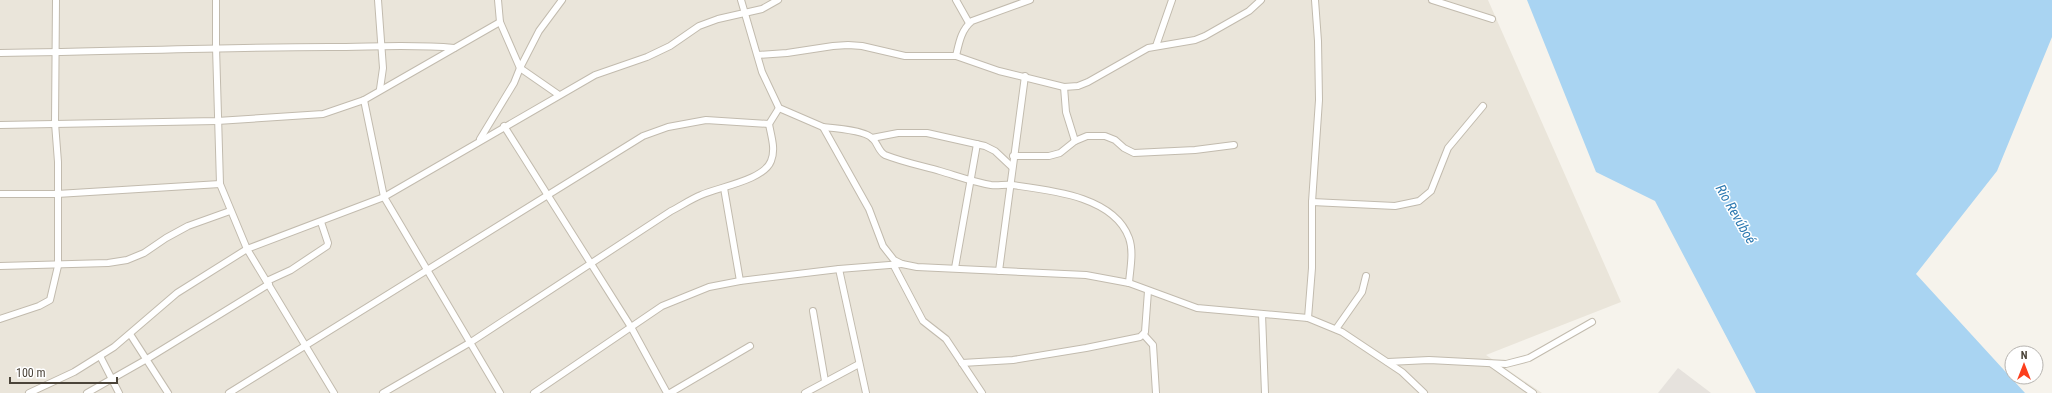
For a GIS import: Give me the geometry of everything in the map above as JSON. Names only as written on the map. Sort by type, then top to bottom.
[{"type":"street","points":[[0,319],[39,306],[50,300],[58,266],[55,123],[56,0]]},
{"type":"street","points":[[216,0],[220,184],[247,249],[334,393]]},
{"type":"street","points":[[378,0],[380,48],[383,68],[380,89]]},
{"type":"street","points":[[498,0],[500,22],[520,68],[559,94]]},
{"type":"street","points":[[479,140],[508,95],[539,31],[562,0]]},
{"type":"street","points":[[741,0],[743,13],[758,55],[762,72],[779,108],[823,127],[849,130],[872,138],[898,133],[927,133],[977,144],[995,151],[1012,167]]},
{"type":"street","points":[[29,393],[74,372],[100,356],[130,334],[177,294],[247,249],[384,197],[479,140],[595,75],[647,57],[670,46],[699,26],[762,8],[778,0]]},
{"type":"street","points":[[956,0],[969,23]]},
{"type":"street","points":[[956,56],[961,36],[969,23],[1030,0]]},
{"type":"street","points":[[1156,46],[1172,0]]},
{"type":"street","points":[[758,55],[787,53],[833,46],[862,46],[904,56],[956,56],[999,71],[1025,76],[1064,87],[1078,86],[1088,82],[1141,50],[1156,46],[1195,40],[1205,36],[1249,11],[1260,0]]},
{"type":"street","points":[[1308,318],[1312,268],[1312,202],[1319,100],[1318,41],[1315,0]]},
{"type":"street","points":[[1432,0],[1492,19]]},
{"type":"street","points":[[0,125],[218,121],[323,114],[364,100],[380,89],[500,22]]},
{"type":"street","points":[[0,53],[55,53],[216,48],[380,48],[422,45],[455,48]]},
{"type":"street","points":[[999,271],[1013,156],[1025,76]]},
{"type":"street","points":[[1064,87],[1066,112],[1075,141]]},
{"type":"street","points":[[364,100],[384,197],[500,393]]},
{"type":"street","points":[[1312,202],[1395,206],[1419,201],[1431,191],[1448,148],[1483,106]]},
{"type":"street","points":[[383,393],[471,342],[590,262],[671,211],[702,194],[724,188],[766,170],[771,162],[774,150],[769,124],[779,108]]},
{"type":"street","points":[[229,393],[429,271],[621,148],[643,136],[668,127],[706,120],[769,124]]},
{"type":"street","points":[[504,126],[631,327],[668,393],[750,346]]},
{"type":"street","points":[[823,127],[869,210],[883,246],[894,260],[902,264]]},
{"type":"street","points":[[1013,156],[1049,156],[1060,153],[1075,141],[1087,136],[1105,136],[1115,140],[1124,148],[1134,153],[1195,150],[1234,145]]},
{"type":"street","points":[[872,138],[880,152],[885,155],[970,181],[993,185],[1010,185],[1083,198],[1110,214],[1119,223],[1129,237],[1131,250],[1129,283]]},
{"type":"street","points":[[955,268],[977,144]]},
{"type":"street","points":[[0,194],[57,194],[220,184]]},
{"type":"street","points":[[724,188],[740,281]]},
{"type":"street","points":[[0,266],[58,266],[108,263],[127,260],[144,253],[166,238],[188,226],[230,211]]},
{"type":"street","points":[[87,393],[147,358],[268,282],[292,270],[326,246],[328,244],[321,222]]},
{"type":"street","points":[[534,393],[662,306],[709,287],[740,281],[839,269],[894,266],[902,264],[1086,275],[1129,283],[1148,292],[1197,308],[1215,311],[1308,318],[1336,329],[1388,362],[1424,393]]},
{"type":"street","points":[[894,266],[923,321],[946,339],[982,393]]},
{"type":"street","points":[[839,269],[866,393]]},
{"type":"street","points":[[1336,329],[1362,292],[1366,276]]},
{"type":"street","points":[[1148,292],[1144,335],[1153,345],[1156,393]]},
{"type":"street","points":[[813,311],[825,381]]},
{"type":"street","points":[[1262,314],[1265,393]]},
{"type":"street","points":[[1388,362],[1429,360],[1506,364],[1529,358],[1592,322]]},
{"type":"street","points":[[130,334],[147,358],[168,393]]},
{"type":"street","points":[[962,363],[1012,360],[1086,348],[1144,335]]},
{"type":"street","points":[[100,356],[119,393]]},
{"type":"street","points":[[805,393],[859,364]]},
{"type":"street","points":[[1492,364],[1533,393]]},
{"type":"shaded area","points":[[0,0],[1488,0],[1621,302],[1486,355],[1542,393],[0,393]]},
{"type":"shaded area","points":[[1678,368],[1711,393],[1658,393]]},
{"type":"water","name":"Rio Revúboé","points":[[1527,0],[2052,0],[2052,37],[1997,171],[1916,274],[2004,370],[2004,385],[2018,385],[2025,393],[1756,393],[1655,201],[1596,172]]}]
